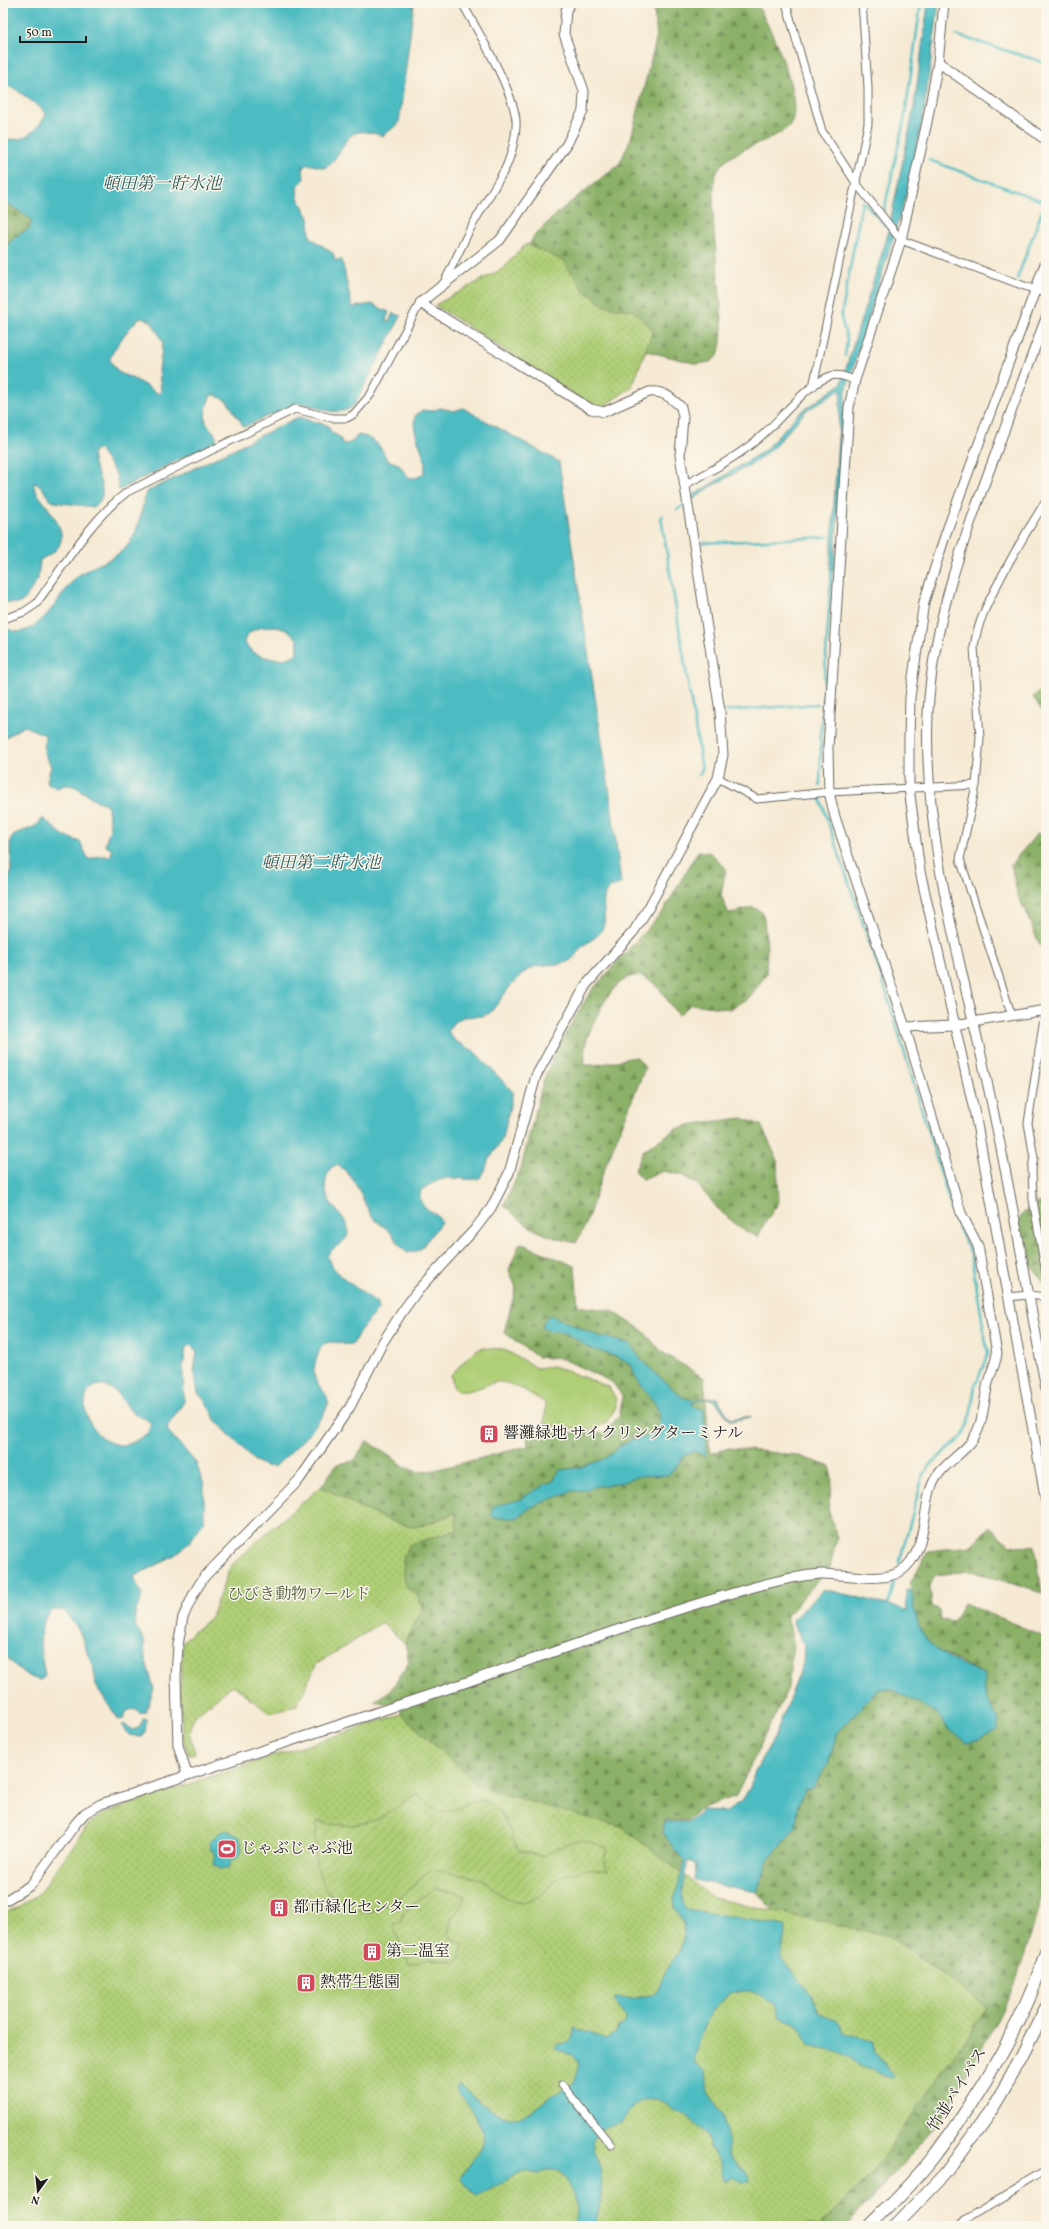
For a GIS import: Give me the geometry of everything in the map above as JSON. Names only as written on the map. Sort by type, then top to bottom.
[{"type":"highway","name":"竹並バイパス","points":[[869,2226],[937,2153],[985,2080],[1024,2009],[1046,1952]]},
{"type":"highway","points":[[895,2226],[945,2174],[992,2109],[1012,2075],[1046,2008]]},
{"type":"street","points":[[442,285],[469,231],[506,168],[510,159],[516,121],[506,87],[462,3]]},
{"type":"street","points":[[3,619],[24,612],[36,604],[93,526],[110,506],[127,492],[295,409],[332,418],[347,418],[354,414],[371,394],[420,303],[500,240],[567,144],[583,111],[584,91],[564,34],[566,10],[571,3]]},
{"type":"street","points":[[786,3],[818,122],[856,183],[900,240],[1046,294]]},
{"type":"street","points":[[813,387],[868,124],[868,88],[862,3]]},
{"type":"street","points":[[3,1902],[31,1885],[85,1813],[101,1804],[187,1774],[328,1730],[699,1603],[777,1581],[822,1574],[892,1576],[903,1570],[913,1559],[918,1546],[930,1490],[936,1477],[945,1465],[971,1442],[982,1421],[997,1354],[978,1246],[960,1213],[905,1027],[835,817],[829,792],[828,748],[850,407],[855,380],[900,240],[927,122],[938,62],[944,3]]},
{"type":"street","points":[[938,62],[1046,140]]},
{"type":"street","points":[[1046,261],[946,533],[924,602],[910,697],[909,788],[920,871],[976,1119],[1046,1501]]},
{"type":"street","points":[[187,1774],[178,1745],[176,1677],[178,1645],[183,1617],[194,1593],[204,1577],[299,1480],[350,1407],[383,1342],[410,1300],[440,1265],[475,1229],[491,1208],[509,1173],[536,1076],[586,985],[634,931],[649,907],[718,778],[723,755],[720,711],[680,455],[683,418],[681,407],[663,393],[649,392],[604,412],[591,409],[420,303]]},
{"type":"street","points":[[1046,318],[967,529],[948,592],[934,663],[928,713],[929,787],[939,872],[995,1115],[1046,1389]]},
{"type":"street","points":[[684,486],[718,468],[759,439],[813,387],[827,377],[838,374],[855,380]]},
{"type":"street","points":[[1012,1016],[960,859],[976,785],[980,738],[974,647],[975,637],[993,590],[1026,529],[1046,501]]},
{"type":"street","points":[[718,778],[757,798],[829,792],[976,785]]},
{"type":"street","points":[[905,1027],[954,1025],[1045,1010],[1028,1123],[1034,1158],[1032,1168],[1033,1200],[1046,1274]]},
{"type":"street","points":[[1008,1297],[1029,1295],[1046,1297]]},
{"type":"street","points":[[562,2085],[611,2145]]},
{"type":"street","points":[[960,2226],[967,2219],[1046,2172]]},
{"type":"green space","points":[[653,3],[756,3],[785,65],[794,102],[793,117],[788,127],[771,138],[747,148],[726,160],[719,168],[715,178],[713,206],[722,326],[721,341],[718,356],[710,362],[697,364],[608,341],[526,249],[535,235],[561,210],[620,163],[631,138],[657,36]]},
{"type":"green space","points":[[3,200],[32,220],[30,228],[16,236],[10,242],[3,256]]},
{"type":"green space","points":[[526,244],[564,261],[584,291],[605,306],[634,311],[653,330],[632,387],[608,403],[605,408],[595,408],[435,305],[502,269]]},
{"type":"green space","points":[[1046,687],[1046,714],[1044,714],[1033,697]]},
{"type":"green space","points":[[1046,831],[1046,950],[1040,945],[1017,893],[1011,864],[1037,834]]},
{"type":"green space","points":[[698,851],[711,853],[726,868],[721,895],[729,914],[753,907],[763,913],[767,947],[766,975],[748,999],[730,1009],[691,1004],[679,1015],[656,985],[643,977],[633,976],[623,980],[614,989],[605,1000],[592,1026],[585,1047],[585,1065],[637,1057],[645,1068],[602,1175],[586,1224],[576,1243],[545,1234],[529,1226],[504,1205],[521,1168],[543,1082],[556,1050],[591,991],[664,910]]},
{"type":"green space","points":[[742,1118],[761,1125],[777,1159],[779,1202],[763,1226],[758,1237],[740,1228],[719,1210],[697,1184],[681,1175],[663,1171],[643,1180],[634,1171],[644,1150],[676,1129],[693,1124]]},
{"type":"green space","points":[[1046,1200],[1046,1286],[1020,1248],[1018,1228],[1019,1221],[1026,1210]]},
{"type":"green space","points":[[520,1243],[575,1266],[578,1306],[612,1311],[642,1330],[662,1352],[704,1378],[710,1454],[729,1448],[796,1455],[831,1467],[832,1487],[828,1508],[837,1538],[830,1567],[787,1615],[793,1642],[788,1688],[736,1796],[697,1810],[689,1820],[664,1821],[667,1837],[673,1847],[685,1860],[679,1887],[511,2226],[507,2226],[330,1738],[401,1714],[400,1701],[388,1704],[374,1701],[391,1690],[409,1662],[405,1643],[423,1608],[416,1593],[405,1587],[403,1559],[409,1545],[457,1530],[454,1513],[424,1525],[403,1525],[379,1516],[321,1487],[337,1464],[354,1461],[367,1441],[388,1454],[404,1467],[418,1472],[435,1470],[528,1446],[527,1432],[605,1433],[619,1416],[623,1397],[612,1382],[563,1359],[537,1357],[504,1332],[516,1288],[509,1270]]},
{"type":"green space","points":[[482,1348],[503,1349],[537,1368],[553,1366],[609,1387],[615,1397],[616,1407],[606,1423],[591,1430],[544,1425],[546,1404],[529,1393],[508,1383],[497,1382],[473,1390],[457,1391],[453,1386],[451,1375],[474,1351]]},
{"type":"green space","name":"ひびき動物ワールド","points":[[321,1487],[379,1516],[403,1525],[424,1525],[455,1513],[457,1530],[409,1545],[403,1559],[405,1587],[416,1593],[423,1608],[405,1643],[381,1622],[353,1642],[317,1663],[297,1705],[269,1713],[233,1685],[194,1716],[189,1731],[195,1753],[189,1755],[182,1736],[180,1690],[183,1641],[211,1617],[230,1567],[265,1534]]},
{"type":"green space","points":[[990,1526],[1005,1541],[1014,1546],[1020,1547],[1035,1545],[1042,1593],[971,1571],[935,1575],[930,1586],[932,1606],[939,1610],[940,1620],[953,1622],[964,1603],[1046,1637],[1046,1879],[1031,1935],[1015,1984],[990,2034],[937,2125],[847,2226],[679,2226],[786,1926],[757,1892],[767,1862],[796,1827],[797,1807],[804,1791],[813,1788],[828,1764],[837,1732],[850,1720],[877,1689],[900,1693],[916,1700],[938,1716],[950,1731],[993,1710],[986,1696],[983,1674],[935,1649],[918,1628],[913,1613],[910,1583],[928,1551],[970,1546]]},
{"type":"green space","points":[[401,1714],[482,1788],[623,1828],[713,1898],[889,1936],[987,2007],[872,2174],[819,2226],[3,2226],[3,1912],[18,1908],[37,1895],[86,1827],[101,1815],[150,1797]]},
{"type":"green space","points":[[414,1795],[422,1798],[435,1809],[443,1811],[455,1809],[473,1802],[483,1801],[491,1804],[503,1817],[519,1851],[544,1856],[568,1843],[581,1841],[597,1844],[607,1848],[604,1862],[608,1870],[583,1870],[564,1876],[555,1880],[540,1896],[524,1902],[505,1899],[483,1879],[434,1870],[426,1873],[398,1899],[372,1911],[339,1905],[322,1881],[317,1868],[316,1853],[319,1851],[315,1838],[318,1821],[338,1825],[366,1823],[382,1817]]},
{"type":"green space","points":[[434,1888],[465,1895],[462,1905],[452,1917],[448,1935],[463,1945],[460,1958],[456,1962],[429,1959],[409,1965],[395,1931],[394,1923],[400,1923],[403,1913]]},
{"type":"water","name":"頓田第一貯水池","points":[[3,3],[414,3],[399,123],[383,136],[369,132],[359,132],[352,135],[347,139],[333,161],[325,168],[308,164],[303,167],[304,180],[297,186],[298,198],[309,218],[310,237],[334,254],[334,260],[342,260],[352,307],[372,304],[389,312],[386,320],[389,322],[393,313],[401,316],[355,404],[348,409],[333,411],[302,404],[294,404],[244,427],[227,401],[213,394],[208,403],[205,419],[207,425],[215,435],[216,441],[119,490],[116,474],[98,449],[93,451],[93,458],[102,488],[102,495],[93,507],[54,502],[49,499],[41,486],[34,483],[34,488],[38,495],[57,522],[61,532],[61,541],[56,550],[40,560],[38,579],[25,599],[19,604],[3,602],[3,256],[10,242],[16,236],[30,228],[32,220],[3,200],[3,137],[9,139],[22,138],[39,125],[46,114],[41,108],[15,89],[3,87]],"holes":[[[141,318],[151,321],[163,342],[159,370],[161,391],[159,394],[138,381],[118,372],[110,360],[118,344],[137,320]]]},
{"type":"water","points":[[928,3],[939,3],[923,117],[905,199],[846,391],[834,570],[830,570],[841,389],[806,411],[776,445],[757,461],[712,486],[693,500],[692,496],[765,450],[798,414],[841,384],[887,237],[914,107]]},
{"type":"water","name":"頓田第二貯水池","points":[[440,408],[454,411],[463,408],[559,462],[611,801],[621,884],[611,887],[606,892],[604,899],[604,922],[602,929],[597,936],[582,947],[572,959],[562,963],[537,966],[528,970],[512,984],[490,1013],[483,1016],[463,1017],[453,1023],[448,1031],[455,1041],[474,1051],[513,1092],[503,1138],[488,1161],[485,1171],[480,1178],[447,1178],[435,1182],[421,1190],[421,1202],[427,1209],[438,1217],[441,1222],[420,1250],[407,1253],[390,1232],[371,1215],[357,1187],[344,1169],[337,1165],[331,1167],[326,1180],[326,1190],[329,1199],[348,1227],[348,1234],[345,1240],[327,1256],[335,1270],[377,1303],[378,1309],[359,1332],[353,1344],[329,1342],[322,1346],[319,1351],[314,1373],[315,1380],[327,1397],[328,1402],[326,1409],[306,1436],[274,1467],[264,1466],[254,1460],[216,1421],[206,1402],[198,1393],[194,1372],[197,1351],[190,1345],[186,1347],[183,1368],[184,1402],[167,1427],[168,1431],[196,1463],[204,1485],[204,1521],[189,1543],[175,1555],[133,1577],[142,1594],[140,1603],[135,1612],[136,1627],[144,1640],[145,1657],[154,1689],[146,1712],[141,1714],[136,1710],[130,1710],[126,1712],[124,1719],[119,1720],[96,1686],[94,1670],[79,1630],[63,1610],[52,1610],[46,1617],[43,1624],[40,1641],[45,1675],[41,1680],[30,1677],[19,1670],[3,1651],[3,885],[6,885],[9,880],[11,868],[11,838],[19,832],[36,825],[42,818],[63,835],[80,842],[89,860],[97,856],[111,856],[112,850],[105,845],[110,829],[108,808],[106,804],[97,801],[74,786],[65,785],[57,788],[49,784],[47,781],[51,766],[44,753],[45,735],[24,726],[6,737],[3,742],[3,628],[20,632],[33,626],[48,613],[66,589],[79,575],[113,557],[125,548],[136,531],[146,492],[298,417],[327,425],[332,433],[340,437],[342,443],[346,444],[352,442],[358,435],[372,440],[380,446],[387,460],[399,464],[408,477],[416,478],[424,473],[425,466],[422,451],[415,431],[415,416],[422,410],[431,411]],"holes":[[[274,626],[289,631],[298,640],[297,653],[284,659],[268,658],[253,652],[244,641],[249,633],[256,629]],[[100,1385],[116,1392],[133,1413],[151,1424],[147,1434],[125,1445],[113,1443],[102,1438],[94,1429],[88,1418],[85,1407],[86,1397],[91,1389]]]},
{"type":"water","points":[[550,1315],[599,1336],[630,1344],[642,1361],[682,1397],[694,1399],[717,1398],[730,1419],[751,1417],[730,1421],[715,1400],[704,1399],[691,1403],[695,1407],[704,1410],[706,1458],[699,1453],[688,1453],[668,1475],[640,1476],[623,1482],[594,1487],[582,1491],[572,1491],[531,1507],[517,1518],[494,1518],[491,1514],[493,1506],[519,1500],[541,1488],[544,1484],[552,1482],[560,1470],[578,1468],[604,1459],[627,1441],[649,1436],[657,1427],[660,1418],[658,1409],[635,1375],[632,1366],[617,1357],[591,1349],[566,1333],[548,1330],[542,1327],[544,1321]]},
{"type":"water","points":[[824,1589],[901,1608],[907,1612],[906,1590],[912,1590],[914,1608],[918,1623],[924,1635],[931,1644],[941,1653],[953,1660],[983,1674],[987,1698],[999,1720],[997,1730],[979,1740],[966,1742],[950,1731],[937,1714],[890,1689],[877,1689],[850,1720],[837,1732],[828,1765],[821,1773],[813,1788],[804,1791],[797,1807],[796,1827],[767,1862],[757,1892],[694,1880],[696,1864],[690,1860],[688,1861],[682,1892],[686,1909],[786,1926],[781,1959],[812,1995],[817,2011],[821,2015],[838,2021],[844,2033],[873,2040],[874,2053],[884,2061],[895,2076],[894,2079],[880,2074],[873,2068],[863,2067],[841,2053],[812,2047],[808,2044],[803,2030],[795,2023],[780,2017],[776,2005],[754,1992],[745,1991],[734,1993],[724,1998],[710,2015],[704,2026],[694,2058],[696,2064],[706,2072],[708,2092],[723,2115],[729,2146],[728,2156],[745,2171],[749,2178],[748,2182],[742,2183],[734,2177],[728,2181],[724,2180],[720,2163],[710,2148],[706,2133],[685,2114],[672,2110],[664,2102],[652,2099],[635,2105],[628,2112],[622,2122],[607,2126],[598,2132],[593,2140],[593,2148],[599,2164],[602,2183],[600,2204],[595,2226],[572,2226],[576,2208],[574,2194],[563,2176],[552,2170],[546,2170],[539,2174],[523,2171],[477,2197],[461,2179],[482,2146],[484,2139],[478,2121],[456,2088],[459,2084],[482,2104],[499,2115],[517,2118],[525,2115],[548,2099],[568,2088],[574,2082],[578,2062],[572,2054],[555,2048],[557,2044],[568,2043],[572,2039],[574,2028],[607,2039],[616,2033],[618,2027],[625,2024],[626,2018],[614,2001],[615,1998],[632,1999],[657,1993],[665,1971],[679,1952],[684,1935],[684,1924],[675,1907],[674,1900],[685,1860],[674,1849],[663,1832],[665,1822],[689,1822],[701,1810],[726,1811],[742,1801],[750,1787],[755,1771],[774,1738],[803,1663],[804,1644],[793,1623],[794,1618]]},
{"type":"water","points":[[143,1719],[147,1719],[145,1732],[140,1737],[129,1735],[122,1726],[125,1725],[134,1730],[140,1727]]},
{"type":"water","name":"じゃぶじゃぶ池","points":[[227,1830],[240,1837],[242,1851],[237,1858],[231,1861],[228,1869],[220,1869],[214,1865],[215,1855],[210,1848],[209,1842],[220,1832]]},
{"type":"waterway","points":[[884,211],[905,115],[921,3]]},
{"type":"waterway","points":[[956,35],[1046,63]]},
{"type":"waterway","points":[[929,160],[1045,202]]},
{"type":"waterway","points":[[1017,279],[1046,200]]},
{"type":"waterway","points":[[845,356],[847,339],[841,318],[862,202]]},
{"type":"waterway","points":[[863,202],[887,227]]},
{"type":"waterway","points":[[677,510],[686,503]]},
{"type":"waterway","points":[[663,516],[661,517],[702,769],[699,775]]},
{"type":"waterway","points":[[703,543],[828,537]]},
{"type":"waterway","points":[[820,785],[821,728],[832,567]]},
{"type":"waterway","points":[[726,711],[818,704]]},
{"type":"waterway","points":[[820,798],[886,991],[954,1217],[971,1255],[988,1354],[975,1386],[969,1422],[964,1435],[929,1466],[923,1476],[899,1563]]},
{"type":"waterway","points":[[888,1605],[894,1583]]},
{"type":"place","name":"響灘緑地 サイクリングターミナル","points":[[489,1434]]},
{"type":"place","name":"じゃぶじゃぶ池","points":[[227,1849]]},
{"type":"place","name":"都市緑化センター","points":[[279,1908]]},
{"type":"place","name":"第二温室","points":[[372,1952]]},
{"type":"place","name":"熱帯生態園","points":[[306,1983]]}]
